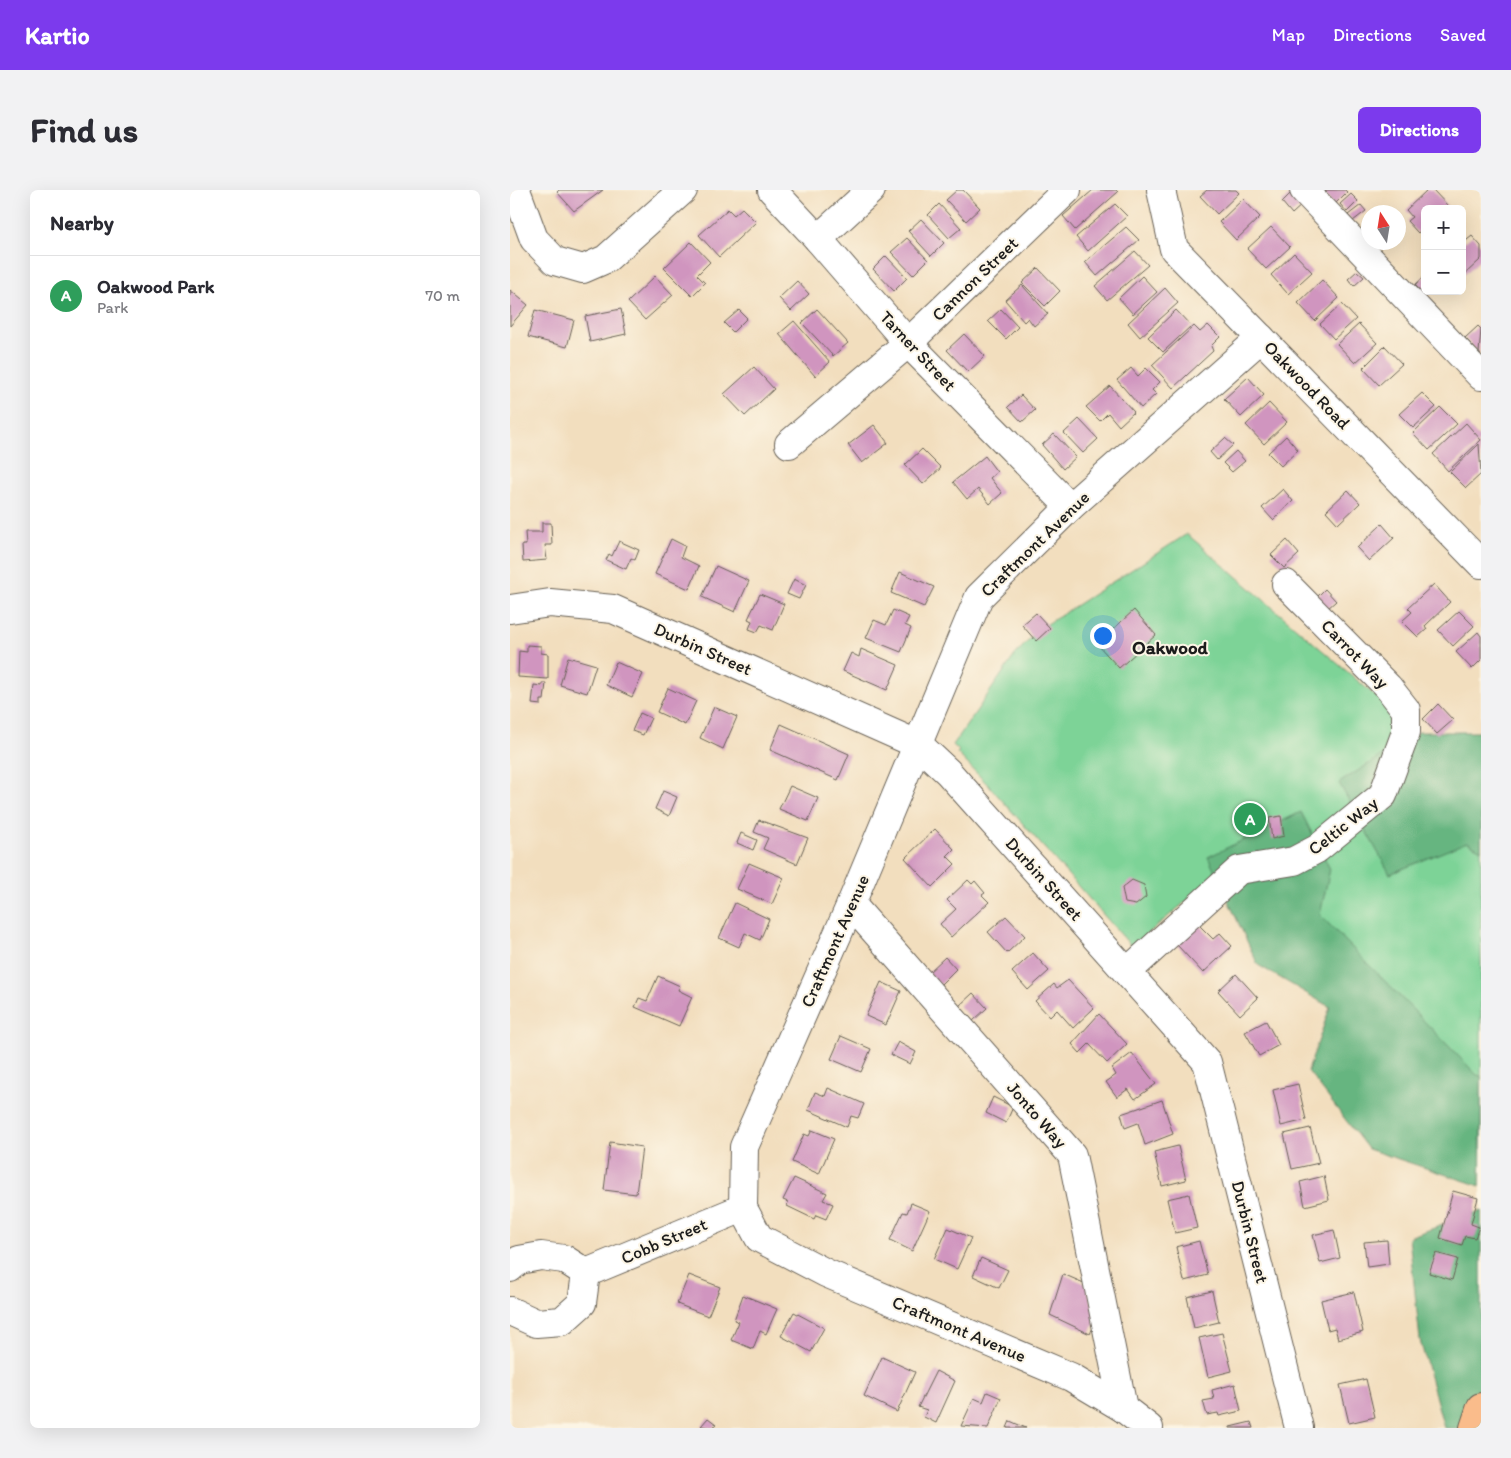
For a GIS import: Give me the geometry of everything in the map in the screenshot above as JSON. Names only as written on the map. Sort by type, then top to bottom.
[{"type":"main road","points":[[1474,1428],[1481,1407]]},
{"type":"street","points":[[516,190],[534,239],[555,261],[583,268],[606,259],[683,190]]},
{"type":"street","name":"Tarner Street","points":[[772,190],[818,239],[908,344],[1070,507]]},
{"type":"street","points":[[818,239],[871,190]]},
{"type":"street","name":"Cannon Street","points":[[789,444],[908,344],[1067,190]]},
{"type":"street","name":"Oakwood Road","points":[[1161,190],[1174,249],[1481,564]]},
{"type":"street","points":[[1304,190],[1481,376]]},
{"type":"street","name":"Craftmont Avenue","points":[[1149,1428],[1123,1408],[1071,1377],[826,1273],[759,1238],[743,1208],[744,1147],[919,745],[979,597],[1070,507],[1261,338]]},
{"type":"street","name":"Carrot Way","points":[[1286,584],[1388,686],[1406,710],[1406,732]]},
{"type":"street","name":"Durbin Street","points":[[510,609],[550,603],[613,610],[919,745],[948,772],[1207,1062],[1299,1428]]},
{"type":"street","name":"Celtic Way","points":[[1127,972],[1239,870],[1294,861],[1317,849],[1383,795],[1406,732]]},
{"type":"street","name":"Jonto Way","points":[[851,904],[1072,1155],[1123,1408]]},
{"type":"street","name":"Cobb Street","points":[[586,1272],[743,1208]]},
{"type":"street","points":[[510,1268],[519,1260],[541,1256],[564,1259],[586,1272],[582,1303],[562,1321],[536,1322],[510,1311]]},
{"type":"green space","points":[[1187,534],[1393,711],[1391,746],[1481,751],[1481,1149],[1229,865],[1132,947],[992,789],[957,753],[959,751],[953,745],[1015,655],[1038,630]]},
{"type":"green space","points":[[1418,732],[1481,732],[1481,850],[1467,842],[1390,874],[1339,783]]},
{"type":"green space","points":[[1301,812],[1330,869],[1320,915],[1477,1075],[1481,1076],[1480,1186],[1368,1149],[1308,1071],[1330,1007],[1258,965],[1208,857]]},
{"type":"green space","points":[[1481,1211],[1481,1428],[1444,1428],[1420,1340],[1409,1237]]},
{"type":"building","points":[[559,190],[603,190],[574,211],[557,192]]},
{"type":"building","points":[[957,190],[963,190],[980,208],[966,221],[946,200]]},
{"type":"building","points":[[1093,190],[1116,190],[1118,192],[1075,230],[1063,216]]},
{"type":"building","points":[[1207,190],[1236,190],[1239,193],[1217,214],[1200,196]]},
{"type":"building","points":[[1326,190],[1345,190],[1347,192],[1334,205],[1323,193]]},
{"type":"building","points":[[1427,190],[1433,190],[1447,205],[1421,205],[1421,230],[1418,233],[1407,221],[1412,217],[1406,210]]},
{"type":"building","points":[[1293,191],[1304,203],[1292,214],[1282,202]]},
{"type":"building","points":[[1351,194],[1358,201],[1347,212],[1340,204]]},
{"type":"building","points":[[1243,199],[1260,217],[1236,240],[1219,222]]},
{"type":"building","points":[[939,204],[961,228],[949,238],[928,215]]},
{"type":"building","points":[[1115,204],[1127,216],[1088,251],[1076,237]]},
{"type":"building","points":[[1361,205],[1361,215],[1353,221],[1348,215]]},
{"type":"building","points":[[742,208],[756,222],[719,257],[699,235],[728,209],[734,215]]},
{"type":"building","points":[[921,219],[944,243],[931,256],[908,231]]},
{"type":"building","points":[[1126,227],[1139,240],[1097,276],[1085,262]]},
{"type":"building","points":[[1271,227],[1290,247],[1266,269],[1247,249]]},
{"type":"building","points":[[1472,236],[1481,246],[1481,259],[1466,273],[1466,250],[1466,241]]},
{"type":"building","points":[[907,238],[928,260],[913,275],[891,252]]},
{"type":"building","points":[[691,242],[710,262],[697,275],[705,283],[692,296],[664,268]]},
{"type":"building","points":[[1135,251],[1148,265],[1107,300],[1095,286]]},
{"type":"building","points":[[1294,253],[1312,272],[1288,294],[1271,275]]},
{"type":"building","points":[[886,256],[907,278],[894,291],[873,269]]},
{"type":"building","points":[[1038,268],[1060,291],[1045,306],[1022,283]]},
{"type":"building","points":[[1357,271],[1364,277],[1354,286],[1348,279]]},
{"type":"building","points":[[655,276],[673,295],[645,320],[628,302]]},
{"type":"building","points":[[1142,276],[1157,292],[1133,314],[1119,298]]},
{"type":"building","points":[[1322,280],[1339,298],[1315,321],[1298,303]]},
{"type":"building","points":[[1421,280],[1421,292],[1415,285]]},
{"type":"building","points":[[797,281],[809,294],[791,311],[779,298]]},
{"type":"building","points":[[1022,285],[1048,314],[1034,326],[1028,318],[1024,322],[1005,300]]},
{"type":"building","points":[[1165,288],[1178,303],[1140,337],[1128,323]]},
{"type":"building","points":[[510,290],[528,305],[510,326]]},
{"type":"building","points":[[1342,304],[1356,319],[1334,339],[1320,324]]},
{"type":"building","points":[[621,309],[626,334],[590,342],[585,316]]},
{"type":"building","points":[[817,309],[848,343],[833,356],[802,323]]},
{"type":"building","points":[[1001,309],[1018,327],[1006,339],[988,321]]},
{"type":"building","points":[[535,310],[574,320],[567,347],[528,337]]},
{"type":"building","points":[[739,310],[747,318],[733,332],[724,323]]},
{"type":"building","points":[[1176,310],[1191,326],[1163,352],[1148,337]]},
{"type":"building","points":[[794,321],[830,362],[815,376],[779,334]]},
{"type":"building","points":[[1359,324],[1377,343],[1355,363],[1337,344]]},
{"type":"building","points":[[1208,325],[1220,337],[1211,346],[1213,351],[1173,388],[1152,365],[1194,326],[1200,332]]},
{"type":"building","points":[[1478,326],[1481,329],[1479,353],[1465,338]]},
{"type":"building","points":[[964,334],[985,356],[968,372],[947,350]]},
{"type":"building","points":[[1385,346],[1402,364],[1379,385],[1363,368]]},
{"type":"building","points":[[754,367],[774,389],[745,416],[724,394]]},
{"type":"building","points":[[1131,368],[1138,376],[1146,368],[1160,382],[1152,390],[1156,394],[1141,408],[1117,380]]},
{"type":"building","points":[[1248,377],[1264,395],[1241,417],[1224,399]]},
{"type":"building","points":[[1110,386],[1134,412],[1119,426],[1108,413],[1100,421],[1086,407]]},
{"type":"building","points":[[1422,393],[1436,407],[1413,428],[1399,414]]},
{"type":"building","points":[[1021,395],[1035,410],[1022,422],[1008,407]]},
{"type":"building","points":[[1269,403],[1287,422],[1264,444],[1246,425]]},
{"type":"building","points":[[1440,407],[1457,424],[1429,450],[1413,433]]},
{"type":"building","points":[[1079,419],[1098,439],[1083,453],[1064,433]]},
{"type":"building","points":[[1466,423],[1481,440],[1448,471],[1433,454]]},
{"type":"building","points":[[874,425],[888,443],[862,463],[848,445]]},
{"type":"building","points":[[1054,434],[1076,457],[1063,469],[1042,445]]},
{"type":"building","points":[[1286,436],[1298,450],[1281,466],[1268,453]]},
{"type":"building","points":[[1225,438],[1233,445],[1217,460],[1210,452]]},
{"type":"building","points":[[1479,444],[1481,474],[1466,488],[1450,472]]},
{"type":"building","points":[[922,449],[941,468],[923,484],[905,465]]},
{"type":"building","points":[[1236,451],[1245,461],[1232,472],[1223,463]]},
{"type":"building","points":[[985,456],[997,472],[990,478],[1002,493],[990,504],[978,489],[967,499],[953,482]]},
{"type":"building","points":[[1283,489],[1293,501],[1273,520],[1262,508]]},
{"type":"building","points":[[1348,490],[1360,503],[1338,524],[1326,511]]},
{"type":"building","points":[[542,523],[551,523],[552,545],[545,545],[547,560],[523,562],[522,545],[526,545],[525,532],[542,532]]},
{"type":"building","points":[[1382,524],[1394,538],[1369,561],[1357,548]]},
{"type":"building","points":[[671,539],[685,546],[681,557],[699,566],[689,589],[655,574]]},
{"type":"building","points":[[1287,540],[1299,554],[1284,568],[1271,555]]},
{"type":"building","points":[[619,541],[639,550],[635,560],[631,558],[626,569],[606,560],[609,554],[612,556]]},
{"type":"building","points":[[716,566],[749,581],[735,612],[702,597]]},
{"type":"building","points":[[900,572],[934,587],[924,607],[891,593]]},
{"type":"building","points":[[794,579],[806,585],[799,599],[787,594]]},
{"type":"building","points":[[1434,584],[1450,602],[1425,626],[1427,629],[1418,637],[1402,621],[1412,612],[1408,608]]},
{"type":"building","points":[[1325,589],[1336,601],[1327,609],[1316,598]]},
{"type":"building","points":[[760,594],[784,604],[773,630],[761,625],[757,632],[749,629],[752,621],[748,619]]},
{"type":"building","points":[[893,610],[909,617],[905,625],[911,628],[901,652],[866,638],[874,620],[886,625]]},
{"type":"building","points":[[1134,610],[1156,635],[1119,668],[1097,644]]},
{"type":"building","points":[[1459,611],[1474,626],[1453,646],[1438,630]]},
{"type":"building","points":[[1036,613],[1050,628],[1036,641],[1022,625]]},
{"type":"building","points":[[1478,632],[1481,636],[1481,660],[1472,669],[1456,652]]},
{"type":"building","points":[[527,645],[541,646],[541,653],[548,654],[548,679],[518,677],[519,651],[527,652]]},
{"type":"building","points":[[861,649],[898,665],[887,690],[843,671],[851,653],[859,657]]},
{"type":"building","points":[[568,657],[596,665],[587,693],[560,685]]},
{"type":"building","points":[[616,662],[643,674],[632,697],[606,685]]},
{"type":"building","points":[[542,683],[546,683],[544,700],[541,700],[541,705],[532,704],[534,685],[542,686]]},
{"type":"building","points":[[668,688],[696,701],[685,725],[657,712]]},
{"type":"building","points":[[1438,704],[1453,720],[1437,734],[1423,719]]},
{"type":"building","points":[[714,707],[737,717],[723,749],[700,738]]},
{"type":"building","points":[[640,713],[651,718],[643,735],[632,731]]},
{"type":"building","points":[[781,724],[849,754],[838,780],[770,750]]},
{"type":"building","points":[[790,786],[818,798],[808,821],[779,809]]},
{"type":"building","points":[[663,791],[677,797],[669,816],[655,809]]},
{"type":"building","points":[[1281,816],[1284,836],[1272,839],[1269,818]]},
{"type":"building","points":[[759,820],[808,838],[797,864],[763,849],[768,838],[754,832]]},
{"type":"building","points":[[935,829],[954,849],[947,856],[955,864],[932,887],[905,858]]},
{"type":"building","points":[[741,833],[757,840],[753,850],[737,843]]},
{"type":"building","points":[[749,863],[784,878],[772,904],[737,889]]},
{"type":"building","points":[[968,880],[972,884],[975,881],[985,893],[982,895],[989,902],[951,937],[940,924],[956,909],[947,900]]},
{"type":"building","points":[[1132,880],[1144,885],[1146,897],[1136,905],[1125,903],[1122,888]]},
{"type":"building","points":[[735,903],[769,919],[760,940],[745,933],[739,947],[719,938]]},
{"type":"building","points":[[1006,916],[1025,936],[1007,953],[988,932]]},
{"type":"building","points":[[1199,925],[1213,939],[1220,933],[1232,946],[1203,973],[1177,945]]},
{"type":"building","points":[[1033,953],[1049,971],[1028,990],[1012,972]]},
{"type":"building","points":[[945,957],[956,969],[940,985],[928,973]]},
{"type":"building","points":[[1236,974],[1258,998],[1240,1015],[1218,991]]},
{"type":"building","points":[[658,976],[680,986],[678,990],[692,997],[679,1026],[635,1007],[639,998],[647,1001]]},
{"type":"building","points":[[1068,980],[1094,1008],[1073,1028],[1057,1010],[1050,1017],[1035,1001],[1054,984],[1057,988]]},
{"type":"building","points":[[881,982],[901,991],[886,1025],[866,1016]]},
{"type":"building","points":[[973,993],[987,1008],[973,1021],[959,1006]]},
{"type":"building","points":[[1099,1014],[1127,1044],[1107,1063],[1089,1044],[1080,1053],[1072,1044]]},
{"type":"building","points":[[1266,1021],[1279,1045],[1259,1056],[1245,1032]]},
{"type":"building","points":[[841,1036],[871,1049],[861,1072],[831,1059]]},
{"type":"building","points":[[898,1042],[916,1052],[910,1064],[891,1055]]},
{"type":"building","points":[[1132,1053],[1156,1084],[1135,1099],[1128,1089],[1117,1097],[1106,1082],[1116,1075],[1112,1068]]},
{"type":"building","points":[[1298,1084],[1306,1120],[1281,1126],[1273,1090]]},
{"type":"building","points":[[828,1088],[864,1104],[858,1118],[851,1116],[847,1127],[808,1110],[815,1092],[825,1096]]},
{"type":"building","points":[[993,1097],[1013,1107],[1006,1123],[986,1113]]},
{"type":"building","points":[[1162,1100],[1173,1134],[1145,1145],[1138,1123],[1125,1128],[1121,1114]]},
{"type":"building","points":[[1310,1128],[1319,1163],[1292,1169],[1284,1134]]},
{"type":"building","points":[[812,1130],[834,1139],[819,1174],[792,1162],[804,1134],[809,1136]]},
{"type":"building","points":[[610,1142],[642,1147],[636,1194],[604,1190]]},
{"type":"building","points":[[1178,1146],[1186,1180],[1162,1186],[1154,1152]]},
{"type":"building","points":[[1324,1176],[1329,1200],[1305,1206],[1300,1182]]},
{"type":"building","points":[[794,1178],[827,1193],[823,1200],[833,1204],[826,1219],[816,1215],[814,1219],[787,1206],[788,1202],[783,1200]]},
{"type":"building","points":[[1453,1191],[1478,1198],[1471,1224],[1479,1227],[1475,1238],[1465,1236],[1462,1245],[1440,1238]]},
{"type":"building","points":[[1189,1194],[1197,1228],[1175,1233],[1167,1199]]},
{"type":"building","points":[[911,1203],[930,1211],[912,1251],[890,1240],[903,1212],[907,1213]]},
{"type":"building","points":[[948,1228],[971,1238],[957,1269],[934,1259]]},
{"type":"building","points":[[1334,1230],[1340,1258],[1320,1263],[1313,1235]]},
{"type":"building","points":[[1387,1240],[1389,1264],[1367,1267],[1364,1242]]},
{"type":"building","points":[[1199,1241],[1208,1275],[1184,1281],[1176,1247]]},
{"type":"building","points":[[1436,1253],[1458,1259],[1452,1280],[1429,1273]]},
{"type":"building","points":[[981,1258],[1008,1270],[999,1288],[973,1276]]},
{"type":"building","points":[[1063,1274],[1086,1284],[1097,1319],[1090,1334],[1050,1315]]},
{"type":"building","points":[[689,1275],[720,1287],[708,1316],[677,1304]]},
{"type":"building","points":[[1212,1291],[1219,1322],[1194,1328],[1187,1297]]},
{"type":"building","points":[[1354,1292],[1363,1332],[1338,1339],[1335,1328],[1328,1330],[1321,1300]]},
{"type":"building","points":[[743,1295],[777,1309],[766,1334],[760,1331],[753,1349],[731,1340],[739,1322],[734,1320]]},
{"type":"building","points":[[794,1312],[824,1328],[811,1352],[781,1336]]},
{"type":"building","points":[[1222,1333],[1232,1371],[1208,1377],[1199,1338]]},
{"type":"building","points":[[882,1357],[915,1372],[897,1412],[864,1396]]},
{"type":"building","points":[[936,1371],[955,1381],[936,1423],[924,1417],[927,1410],[918,1407]]},
{"type":"building","points":[[1366,1379],[1375,1417],[1349,1423],[1340,1385]]},
{"type":"building","points":[[1235,1384],[1241,1411],[1219,1416],[1218,1413],[1207,1415],[1203,1401],[1214,1399],[1212,1390]]},
{"type":"building","points":[[987,1392],[1001,1398],[988,1428],[961,1426],[974,1398],[983,1402]]},
{"type":"building","points":[[708,1418],[716,1424],[713,1428],[701,1426]]},
{"type":"building","points":[[1010,1421],[1026,1428],[1007,1428]]},
{"type":"building","points":[[1251,1422],[1253,1428],[1230,1428],[1230,1427]]},
{"type":"place","name":"Oakwood Park","points":[[1250,819]]},
{"type":"district","name":"Oakwood","points":[[1170,647]]}]
